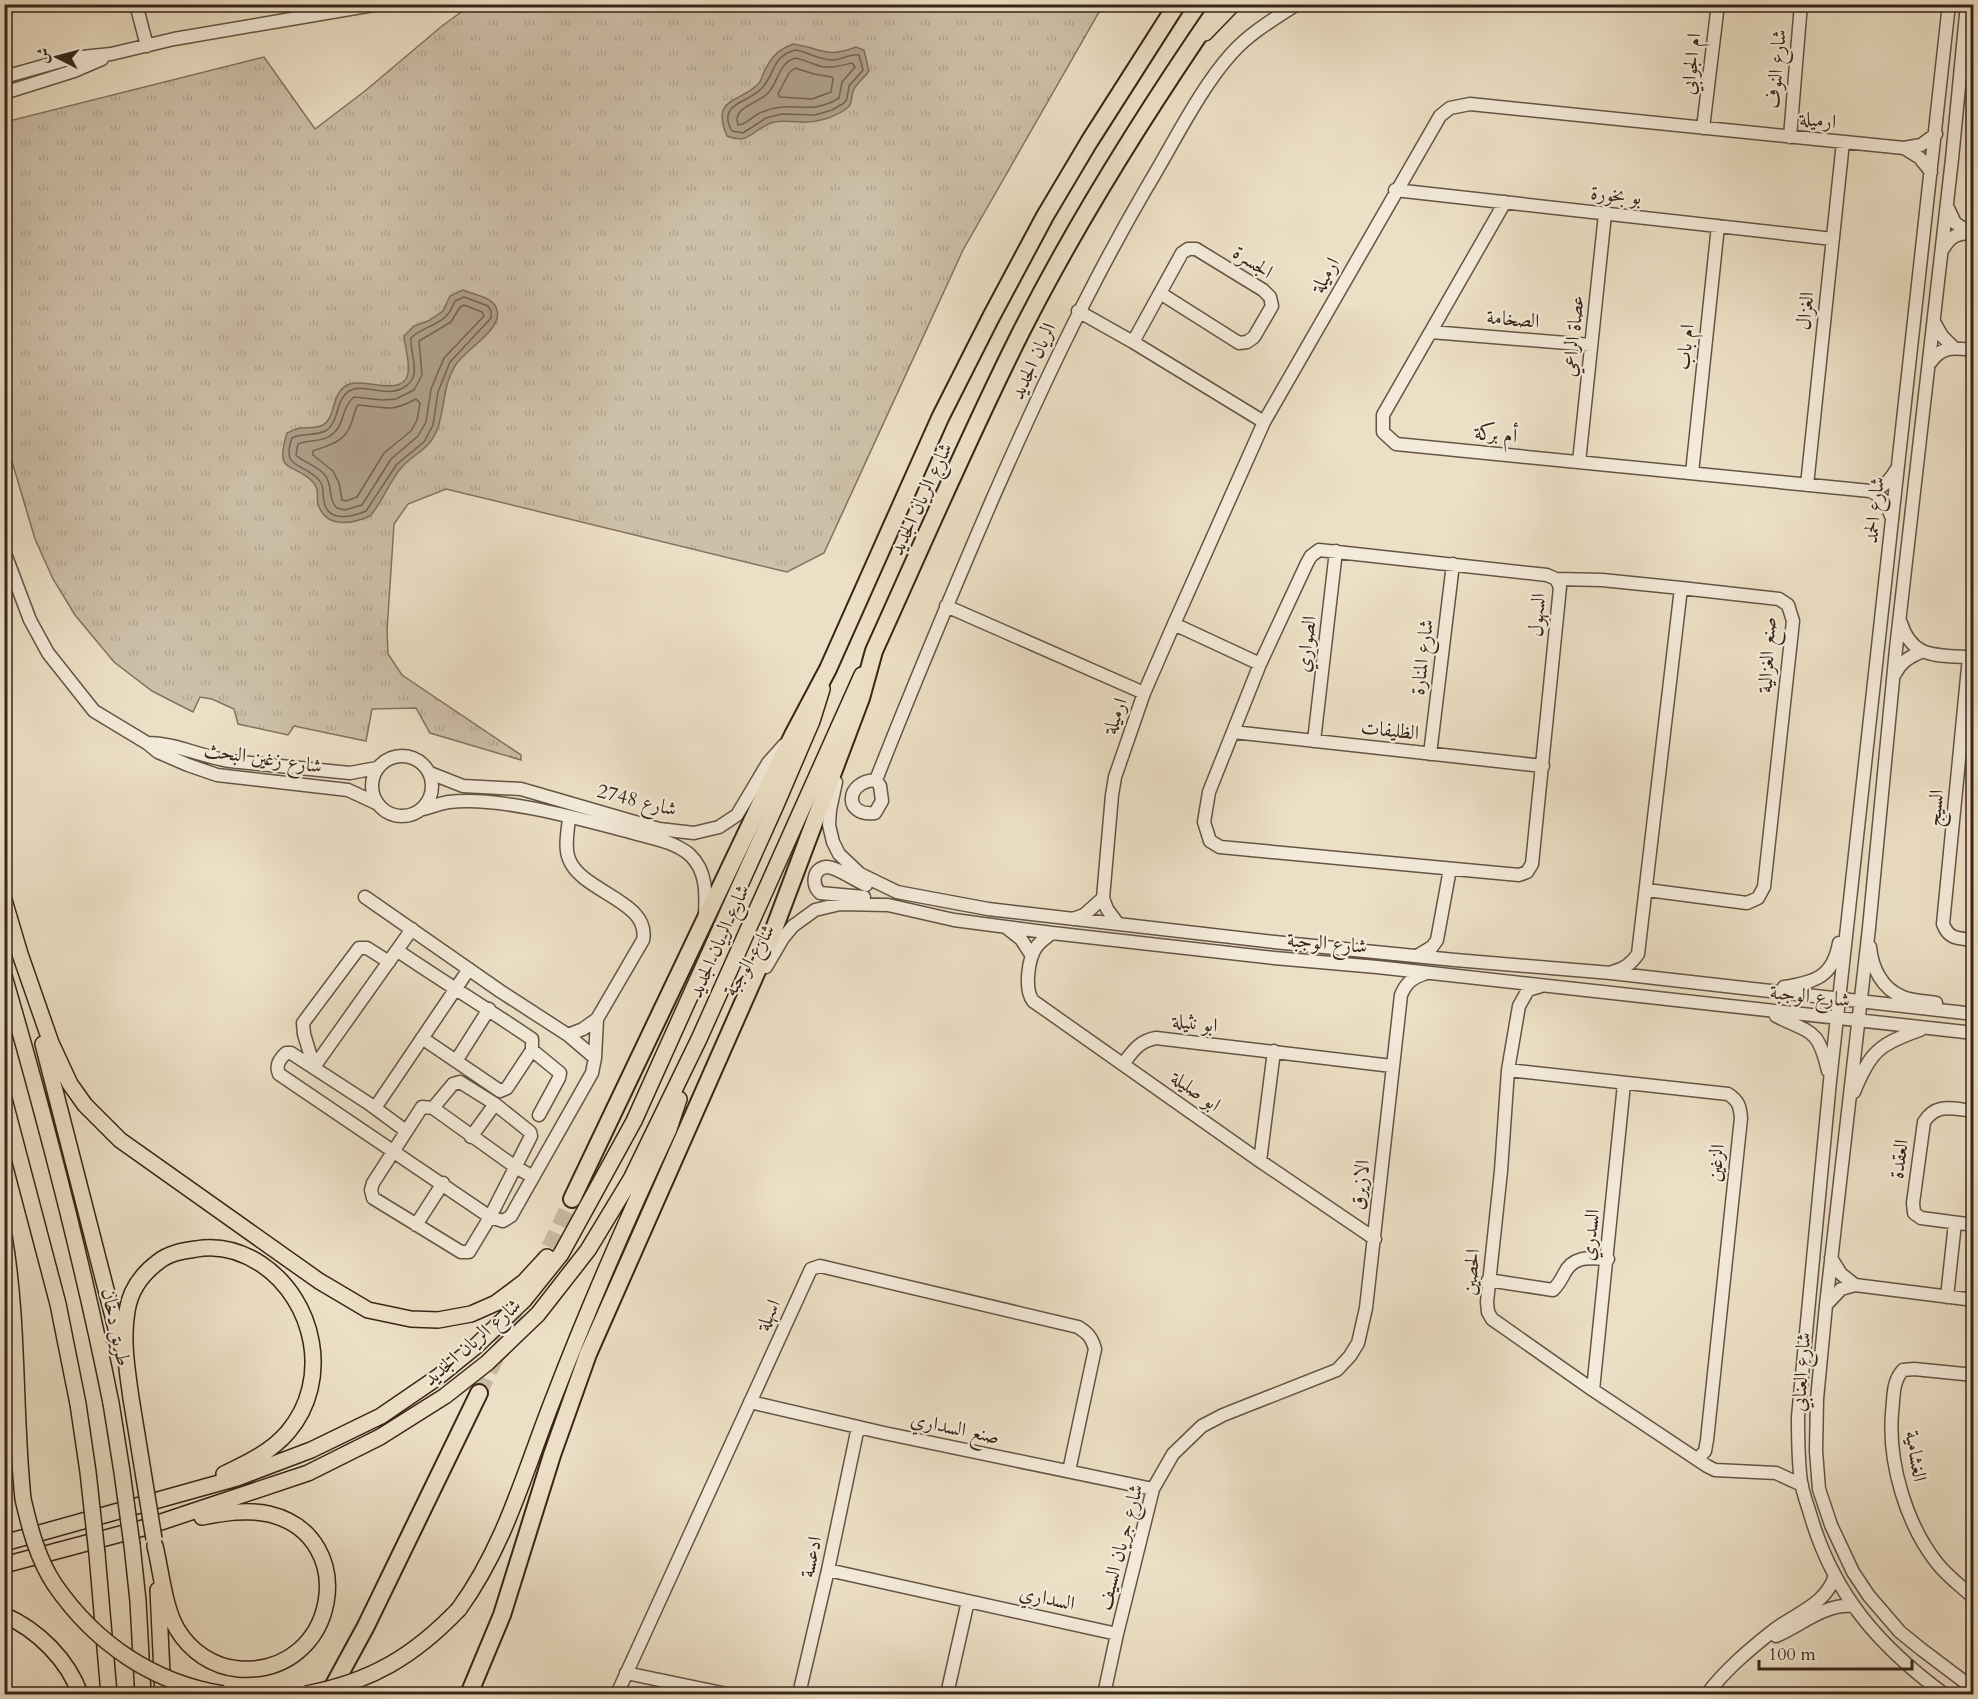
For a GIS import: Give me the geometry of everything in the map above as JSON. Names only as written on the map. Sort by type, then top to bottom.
[{"type":"highway","name":"شارع الريان الجديد","points":[[874,651],[1020,334],[1117,160],[1220,4]]},
{"type":"highway","name":"شارع الريان الجديد","points":[[828,669],[940,418],[991,317],[1089,142],[1175,7]]},
{"type":"highway","points":[[469,1695],[502,1615],[552,1455],[588,1354],[765,953],[861,698],[874,651]]},
{"type":"highway","points":[[572,1199],[792,735],[828,669]]},
{"type":"highway","points":[[329,1695],[366,1626],[479,1393]]},
{"type":"main road","name":"شارع الريان الجديد","points":[[1194,43],[1233,4]]},
{"type":"main road","name":"شارع الريان الجديد","points":[[4,1565],[143,1528],[308,1473],[380,1437],[445,1396],[487,1363],[538,1314],[588,1250],[631,1179],[699,1039],[874,651]]},
{"type":"main road","name":"شارع الريان الجديد","points":[[4,1543],[237,1478],[311,1450],[381,1416],[438,1377],[475,1347],[524,1300],[561,1254],[634,1121],[721,930],[812,721],[828,669]]},
{"type":"main road","points":[[4,900],[82,1190],[128,1378],[131,1398],[154,1543],[168,1604],[176,1627],[195,1651],[214,1663],[236,1669],[256,1669],[279,1663],[309,1641],[324,1614],[328,1592],[327,1576],[321,1557],[306,1536],[287,1521],[269,1514],[239,1511],[143,1528]]},
{"type":"main road","points":[[20,954],[51,1043],[70,1084],[85,1105],[120,1140],[319,1281],[369,1310],[411,1320],[438,1320],[471,1314],[496,1303],[524,1282],[553,1251],[592,1201]]},
{"type":"main road","name":"طريق دخان","points":[[4,976],[63,1192],[111,1403],[132,1545],[138,1601],[143,1695]]},
{"type":"main road","points":[[306,1695],[374,1675],[424,1643],[459,1609],[492,1558],[514,1506],[581,1326],[669,1129],[699,1039]]},
{"type":"main road","points":[[4,1099],[58,1304],[78,1404],[97,1554],[109,1695]]},
{"type":"main road","points":[[4,1236],[13,1315],[23,1499],[35,1543],[45,1566],[54,1584],[79,1616],[114,1649],[146,1669],[173,1681],[222,1695]]},
{"type":"main road","points":[[128,1378],[125,1324],[130,1297],[152,1266],[177,1252],[213,1248],[237,1251],[248,1256],[268,1268],[285,1284],[299,1305],[309,1328],[313,1354],[310,1387],[297,1419],[288,1432],[254,1459],[222,1475],[154,1502]]},
{"type":"main road","points":[[154,1543],[163,1695]]},
{"type":"main road","points":[[4,1615],[26,1627],[48,1644],[63,1664],[80,1695]]},
{"type":"street","points":[[136,4],[147,46]]},
{"type":"street","points":[[5,86],[34,68],[72,58],[111,54],[174,39],[379,4]]},
{"type":"street","name":"الريان الجديد","points":[[876,780],[946,606],[1034,405],[1078,311],[1113,246],[1206,88],[1232,53],[1260,28],[1297,4]]},
{"type":"street","name":"ام الجوابي","points":[[1703,128],[1718,4]]},
{"type":"street","name":"شارع النوف","points":[[1790,137],[1801,4]]},
{"type":"street","name":"شارع الحمد","points":[[1849,1010],[1851,894],[1949,4]]},
{"type":"street","name":"شارع الحمد","points":[[1849,1010],[1869,928],[1899,617],[1934,322],[1967,4]]},
{"type":"street","points":[[5,86],[35,84],[74,71],[111,54]]},
{"type":"street","points":[[51,64],[49,70],[53,78]]},
{"type":"street","points":[[34,68],[40,74],[35,84]]},
{"type":"street","name":"ارميلة","points":[[1103,898],[1115,777],[1144,693],[1264,422],[1395,190],[1440,116],[1450,108],[1470,104],[1904,148],[1922,145],[1936,134]]},
{"type":"street","name":"الغزال","points":[[1807,485],[1843,142]]},
{"type":"street","points":[[1904,148],[1920,158],[1931,172]]},
{"type":"street","name":"بو بخورة","points":[[1395,190],[1833,239]]},
{"type":"street","name":"أم بركة","points":[[1505,202],[1383,415],[1383,432],[1396,444],[1870,491]]},
{"type":"street","points":[[1947,204],[1955,224],[1972,233]]},
{"type":"street","name":"عصاة الراعي","points":[[1579,462],[1605,214]]},
{"type":"street","name":"ام باب","points":[[1692,473],[1718,226]]},
{"type":"street","points":[[1941,251],[1949,238],[1955,234],[1972,233]]},
{"type":"street","name":"الجسرة","points":[[1132,342],[1182,253],[1188,249],[1196,249],[1263,290],[1270,297],[1272,306],[1254,337],[1247,342],[1239,343],[1160,293]]},
{"type":"street","points":[[1078,311],[1264,422]]},
{"type":"street","points":[[1934,322],[1942,336],[1954,348]]},
{"type":"street","name":"الصخامة","points":[[1431,332],[1591,345]]},
{"type":"street","points":[[1929,364],[1941,351],[1954,348],[1974,350]]},
{"type":"street","points":[[1870,491],[1889,482],[1898,465]]},
{"type":"street","points":[[1870,491],[1879,495],[1886,503],[1892,520]]},
{"type":"street","name":"السهول","points":[[1319,550],[1336,551],[1547,575],[1556,579],[1560,587],[1543,766],[1532,864],[1527,872],[1519,875],[1220,847],[1210,841],[1206,832],[1205,810],[1209,792],[1260,664],[1311,556],[1319,550]]},
{"type":"street","name":"شارع زغين البحث","points":[[4,551],[30,620],[48,653],[94,711],[158,752],[217,775],[342,788],[354,791],[376,803]]},
{"type":"street","name":"الصواري","points":[[1314,741],[1336,551]]},
{"type":"street","name":"شارع المنارة","points":[[1430,754],[1453,564]]},
{"type":"street","points":[[1556,579],[1602,580],[1681,588],[1638,954],[1622,970],[1611,973]]},
{"type":"street","name":"صنع الغزالية","points":[[1647,890],[1747,903],[1758,898],[1764,887],[1768,853],[1793,621],[1791,611],[1788,605],[1779,599],[1681,588]]},
{"type":"street","points":[[946,606],[1144,693]]},
{"type":"street","points":[[1899,617],[1905,636],[1921,652],[1971,658]]},
{"type":"street","points":[[1174,624],[1260,664]]},
{"type":"street","points":[[1893,677],[1899,666],[1921,652]]},
{"type":"street","name":"السيج","points":[[1971,658],[1943,924],[1946,932],[1952,938],[1974,940]]},
{"type":"street","name":"الظليفات","points":[[1233,732],[1543,766]]},
{"type":"street","name":"شارع 2748","points":[[430,773],[463,786],[503,787],[538,793],[659,829],[694,833],[707,832],[728,823],[737,815],[768,763],[792,735]]},
{"type":"street","name":"شارع زغين البحث","points":[[147,743],[161,743],[212,759],[350,773],[377,768]]},
{"type":"street","name":"شارع الوجبة","points":[[840,754],[830,810],[829,825],[833,842],[839,854],[852,869],[897,892],[988,909],[1073,919],[1455,960],[1611,973],[1768,990],[1924,1028],[1974,1033]]},
{"type":"street","points":[[396,756],[417,759],[430,773],[433,786],[430,798],[423,809],[410,816],[400,817],[390,815],[376,803],[372,791],[372,779],[377,768],[387,760],[396,756]]},
{"type":"street","points":[[536,809],[528,802],[531,796],[538,793]]},
{"type":"street","name":"شارع 2748","points":[[423,809],[457,802],[536,809],[674,844],[696,862],[705,882],[704,919]]},
{"type":"street","points":[[1837,1212],[1832,1193],[1866,832],[1861,808]]},
{"type":"street","points":[[568,1035],[583,1029],[597,1019],[643,940],[644,926],[637,915],[593,884],[569,861],[567,852],[569,818]]},
{"type":"street","points":[[888,905],[866,898],[820,893],[815,886],[815,875],[821,868],[831,867],[869,886],[897,892]]},
{"type":"street","points":[[1416,956],[1432,947],[1440,933],[1450,869]]},
{"type":"street","points":[[1768,990],[1809,983],[1828,971],[1837,955],[1845,911],[1851,894]]},
{"type":"street","points":[[366,897],[500,991],[568,1035],[595,1058]]},
{"type":"street","points":[[1073,919],[1084,915],[1103,898],[1107,909],[1118,924]]},
{"type":"street","name":"شارع الوجبة","points":[[736,1019],[752,996],[783,938],[804,917],[824,907],[840,904],[888,905],[954,920],[1052,933],[1767,1011],[1849,1010],[1971,1016]]},
{"type":"street","points":[[1005,927],[1021,939],[1032,956]]},
{"type":"street","points":[[1869,928],[1874,969],[1884,983],[1902,997],[1941,1004],[1971,1016]]},
{"type":"street","points":[[314,1067],[412,929]]},
{"type":"street","points":[[1032,956],[1037,946],[1052,933]]},
{"type":"street","points":[[1440,933],[1455,960]]},
{"type":"street","points":[[314,1067],[303,1023],[359,948],[367,948],[389,962]]},
{"type":"street","points":[[398,951],[532,1039],[532,1050],[507,1088],[500,1091],[422,1038]]},
{"type":"street","points":[[1638,954],[1655,978]]},
{"type":"street","name":"ابو صليلة","points":[[1032,956],[1028,987],[1033,1001],[1375,1239]]},
{"type":"street","points":[[1377,967],[1388,973],[1396,983],[1401,995]]},
{"type":"street","points":[[375,1108],[468,969]]},
{"type":"street","points":[[1401,995],[1406,984],[1426,973]]},
{"type":"street","name":"الحصين","points":[[1544,985],[1528,990],[1519,1006],[1508,1070],[1501,1171],[1486,1302],[1488,1312],[1492,1319],[1593,1390],[1715,1470],[1776,1473],[1802,1485]]},
{"type":"street","points":[[1617,995],[1633,989],[1849,1010]]},
{"type":"street","name":"الازيرق","points":[[1337,1370],[1358,1344],[1366,1308],[1401,995]]},
{"type":"street","points":[[456,1061],[489,1009]]},
{"type":"street","name":"شارع العنابي","points":[[1849,1010],[1830,1081],[1800,1378],[1798,1458],[1802,1485],[1819,1543],[1853,1606],[1892,1653],[1944,1695]]},
{"type":"street","name":"شارع العنابي","points":[[1849,1010],[1847,1109],[1817,1398],[1816,1451],[1819,1489],[1831,1525],[1853,1572],[1886,1617],[1921,1649],[1974,1689]]},
{"type":"street","points":[[1767,1011],[1815,1036],[1822,1046],[1830,1081]]},
{"type":"street","points":[[406,1131],[291,1053],[286,1053],[278,1064],[279,1074],[490,1217],[503,1221],[507,1220],[590,1078],[595,1058],[597,1019]]},
{"type":"street","points":[[1847,1109],[1861,1074],[1872,1056],[1890,1040],[1924,1028]]},
{"type":"street","name":"ابو نثيلة","points":[[1124,1064],[1138,1045],[1156,1038],[1392,1066]]},
{"type":"street","points":[[532,1050],[560,1073],[560,1078],[539,1115]]},
{"type":"street","points":[[1260,1161],[1274,1051]]},
{"type":"street","name":"الزغين","points":[[1508,1070],[1728,1094],[1739,1104],[1741,1118],[1707,1440],[1705,1451],[1698,1459]]},
{"type":"street","points":[[434,1108],[457,1082],[460,1082],[495,1104],[530,1132],[530,1140],[514,1166],[490,1217],[469,1252],[461,1252],[373,1198],[371,1190],[373,1183],[422,1107],[434,1108],[471,1137],[514,1166],[533,1177]]},
{"type":"street","name":"السدري","points":[[1593,1390],[1624,1084]]},
{"type":"street","points":[[471,1137],[495,1104]]},
{"type":"street","name":"العقدة","points":[[1974,1111],[1941,1108],[1930,1112],[1924,1122],[1913,1203],[1914,1213],[1921,1218],[1974,1225]]},
{"type":"street","points":[[416,1225],[443,1184]]},
{"type":"street","points":[[1947,1297],[1955,1223]]},
{"type":"street","points":[[1488,1280],[1553,1290],[1565,1270],[1573,1262],[1584,1258],[1608,1259]]},
{"type":"street","points":[[1831,1258],[1841,1274],[1855,1285]]},
{"type":"street","name":"اسهلة","points":[[617,1695],[811,1269],[820,1266],[1078,1327],[1086,1332],[1092,1339],[1095,1349],[1069,1471]]},
{"type":"street","points":[[1826,1305],[1841,1289],[1855,1285],[1974,1300]]},
{"type":"street","name":"شارع جريان السيف","points":[[1104,1695],[1153,1489],[1173,1454],[1202,1426],[1223,1415],[1337,1370]]},
{"type":"street","name":"الغشامية","points":[[1974,1375],[1903,1370],[1895,1378],[1891,1426],[1899,1482],[1917,1532],[1938,1564],[1974,1598]]},
{"type":"street","name":"صنع السداري","points":[[750,1402],[1153,1489]]},
{"type":"street","name":"ادعسة","points":[[799,1695],[858,1427]]},
{"type":"street","points":[[1776,1473],[1798,1458]]},
{"type":"street","name":"السداري","points":[[828,1570],[1117,1634]]},
{"type":"street","points":[[1707,1695],[1731,1667],[1779,1627],[1821,1599],[1835,1575]]},
{"type":"street","points":[[947,1695],[968,1601]]},
{"type":"street","points":[[1764,1640],[1820,1612],[1836,1606],[1853,1606]]},
{"type":"street","points":[[626,1673],[727,1695]]},
{"type":"green space","points":[[561,4],[1103,5],[963,250],[824,553],[787,572],[446,489],[408,504],[394,524],[387,631],[388,654],[402,675],[521,755],[521,760],[430,733],[416,708],[372,709],[366,741],[294,726],[288,735],[238,724],[234,709],[212,699],[200,697],[193,712],[152,691],[114,662],[75,615],[53,579],[35,539],[5,438],[5,122],[264,57],[315,129],[464,10],[529,12]]},
{"type":"water","points":[[793,44],[830,52],[856,47],[864,50],[869,71],[854,89],[848,107],[836,115],[818,121],[774,122],[741,139],[727,136],[722,114],[725,107],[759,83],[772,58]]},
{"type":"water","points":[[463,290],[492,302],[497,310],[497,317],[489,332],[460,360],[451,373],[435,434],[427,445],[397,473],[370,516],[348,522],[333,521],[327,518],[318,504],[317,490],[313,482],[284,461],[287,433],[300,428],[323,425],[330,416],[339,392],[350,384],[392,386],[405,380],[408,364],[404,336],[414,326],[428,321],[443,311],[450,296]]},
{"type":"tunnel","points":[[539,1269],[572,1199]]},
{"type":"tunnel","points":[[479,1393],[524,1300]]}]
